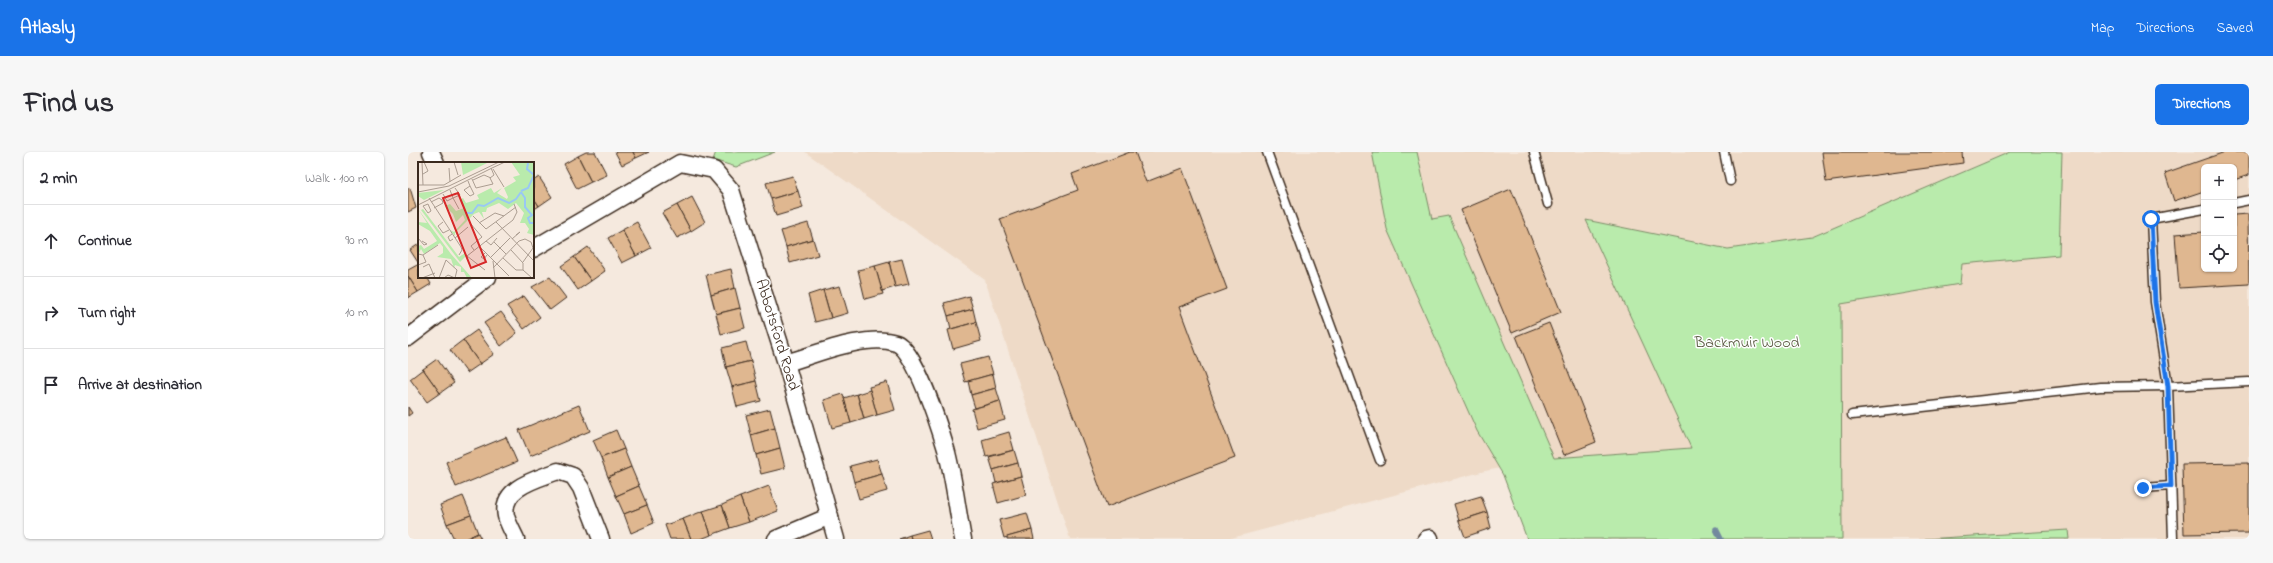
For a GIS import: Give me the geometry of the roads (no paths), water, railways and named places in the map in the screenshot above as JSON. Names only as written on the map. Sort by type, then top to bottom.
[{"type":"street","points":[[430,152],[435,162]]},
{"type":"street","name":"Abbotsford Road","points":[[534,248],[680,163],[714,170],[731,190],[786,363],[836,539]]},
{"type":"street","points":[[408,338],[487,278]]},
{"type":"street","points":[[786,363],[864,342],[882,340],[898,344],[908,353],[916,368],[946,450],[963,539]]},
{"type":"street","points":[[516,539],[506,515],[507,500],[517,488],[558,471],[573,476],[581,488],[601,539]]},
{"type":"street","points":[[776,539],[830,516]]},
{"type":"lane","points":[[1267,152],[1380,460]]},
{"type":"lane","points":[[1534,152],[1548,204]]},
{"type":"lane","points":[[1724,152],[1730,181]]},
{"type":"lane","points":[[2237,202],[2249,200]]},
{"type":"lane","points":[[2173,539],[2168,386],[2155,302],[2151,219],[2201,209]]},
{"type":"lane","points":[[1852,415],[2100,387],[2168,386],[2249,382]]},
{"type":"lane","points":[[2143,488],[2171,486]]},
{"type":"waterway","points":[[1716,529],[1721,539]]},
{"type":"park label","name":"Backmuir Wood","points":[[1747,343]]}]
